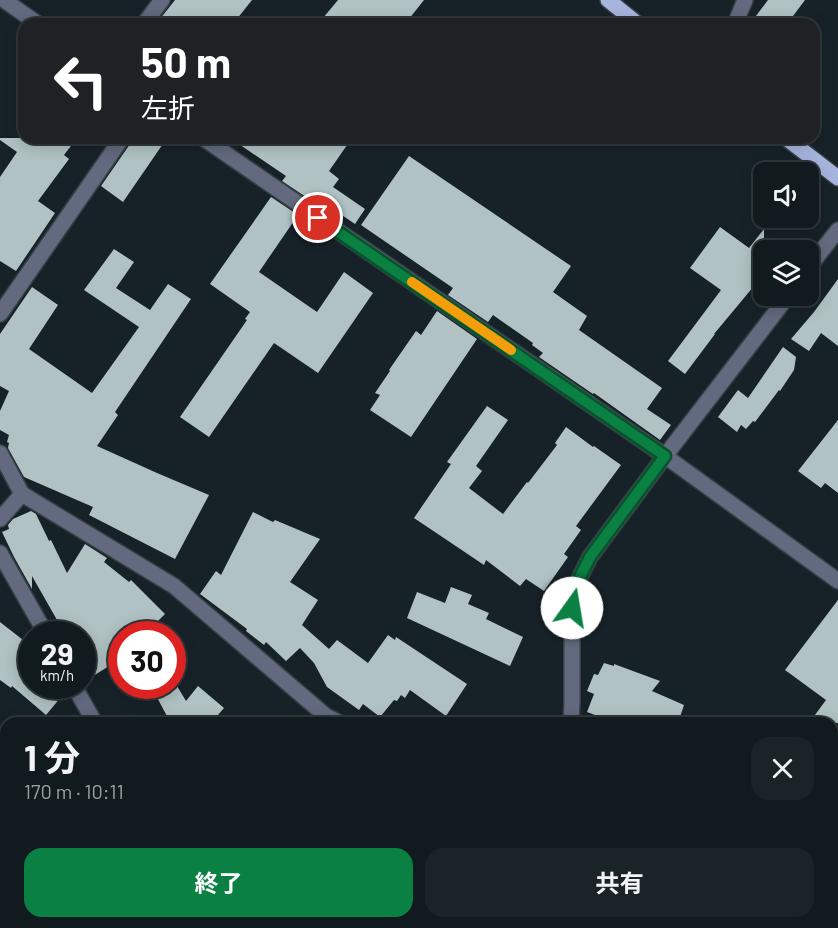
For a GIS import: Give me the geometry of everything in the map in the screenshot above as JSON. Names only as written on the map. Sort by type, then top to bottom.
[{"type":"main road","points":[[608,0],[630,18]]},
{"type":"main road","points":[[794,144],[838,178]]},
{"type":"street","points":[[4,0],[30,18]]},
{"type":"street","points":[[148,18],[162,0]]},
{"type":"street","points":[[738,18],[746,0]]},
{"type":"street","points":[[0,314],[118,144]]},
{"type":"street","points":[[212,144],[665,456],[838,580]]},
{"type":"street","points":[[819,254],[838,230]]},
{"type":"street","points":[[571,717],[572,593],[590,557],[780,306]]},
{"type":"street","points":[[0,453],[22,494],[174,586],[328,717]]},
{"type":"street","points":[[0,519],[22,494]]},
{"type":"street","points":[[0,553],[39,621]]},
{"type":"street","points":[[81,699],[92,717]]},
{"type":"building","points":[[175,0],[252,0],[238,18],[161,18]]},
{"type":"building","points":[[338,0],[424,0],[410,18],[323,18]]},
{"type":"building","points":[[768,0],[805,0],[792,18],[754,18]]},
{"type":"building","points":[[0,138],[18,138],[18,144],[72,144],[64,155],[69,159],[38,201],[55,213],[16,271],[0,261],[0,177],[17,152]]},
{"type":"building","points":[[130,144],[163,144],[123,202],[101,186]]},
{"type":"building","points":[[239,144],[348,144],[329,171],[339,179],[333,187],[365,209],[355,224],[312,195],[309,199],[282,181],[286,176]]},
{"type":"building","points":[[409,156],[571,266],[553,292],[587,316],[579,330],[662,388],[647,409],[671,425],[660,440],[539,357],[543,353],[532,345],[533,343],[493,315],[488,322],[448,295],[453,288],[361,225]]},
{"type":"building","points":[[271,197],[298,215],[259,272],[317,312],[344,272],[373,293],[318,373],[274,343],[209,437],[180,417],[247,320],[245,319],[250,312],[210,284]]},
{"type":"building","points":[[720,227],[749,248],[753,243],[753,287],[714,334],[685,374],[668,361],[721,290],[690,268]]},
{"type":"building","points":[[764,229],[764,240],[755,240]]},
{"type":"building","points":[[114,249],[134,262],[116,288],[150,310],[168,284],[191,299],[115,412],[118,415],[97,446],[209,495],[175,559],[89,515],[93,507],[24,477],[8,448],[9,435],[0,430],[0,411],[9,391],[0,386],[0,334],[32,287],[58,305],[29,349],[92,393],[139,327],[84,290]]},
{"type":"building","points":[[838,279],[838,346],[821,333],[809,351],[791,339]]},
{"type":"building","points":[[437,311],[477,339],[411,437],[370,410],[380,395],[375,393],[389,370],[416,331],[421,335]]},
{"type":"building","points":[[783,347],[796,357],[794,370],[755,422],[753,421],[746,429],[741,425],[737,432],[718,417],[738,390],[748,398]]},
{"type":"building","points":[[487,406],[508,420],[476,466],[482,471],[469,488],[503,514],[557,445],[555,443],[566,427],[621,465],[576,526],[581,530],[564,554],[568,557],[544,591],[526,579],[520,586],[486,560],[484,565],[414,518],[451,464],[447,462]]},
{"type":"building","points":[[838,420],[838,493],[825,483],[821,488],[798,471]]},
{"type":"building","points":[[31,511],[36,514],[67,573],[85,544],[107,558],[104,562],[129,582],[131,580],[165,614],[158,621],[108,621],[108,667],[96,674],[96,621],[58,621],[32,576],[32,589],[2,532],[9,529],[8,525],[13,519]]},
{"type":"building","points":[[253,512],[320,539],[290,582],[318,600],[302,625],[329,649],[337,640],[368,663],[388,635],[395,640],[396,637],[467,684],[446,716],[410,690],[405,698],[401,695],[397,701],[394,700],[380,717],[363,704],[359,710],[327,687],[314,663],[300,648],[286,661],[266,642],[264,645],[246,631],[247,629],[200,594],[216,571],[221,575]]},
{"type":"building","points":[[451,587],[472,595],[468,604],[489,613],[486,619],[523,637],[510,666],[407,618],[417,592],[445,603]]},
{"type":"building","points":[[838,600],[838,717],[813,717],[826,700],[785,670]]},
{"type":"building","points":[[0,622],[18,636],[18,691],[0,680]]},
{"type":"building","points":[[604,663],[614,666],[614,664],[660,681],[652,691],[684,705],[680,717],[600,717],[587,712],[594,694],[587,691],[594,674],[598,675]]},
{"type":"building","points":[[198,686],[224,708],[216,717],[167,717],[158,699],[185,699],[186,701]]},
{"type":"building","points":[[27,699],[59,699],[46,715]]},
{"type":"slow traffic","points":[[412,282],[511,350]]},
{"type":"route","points":[[318,218],[665,456],[590,557],[572,593],[572,608]]}]
